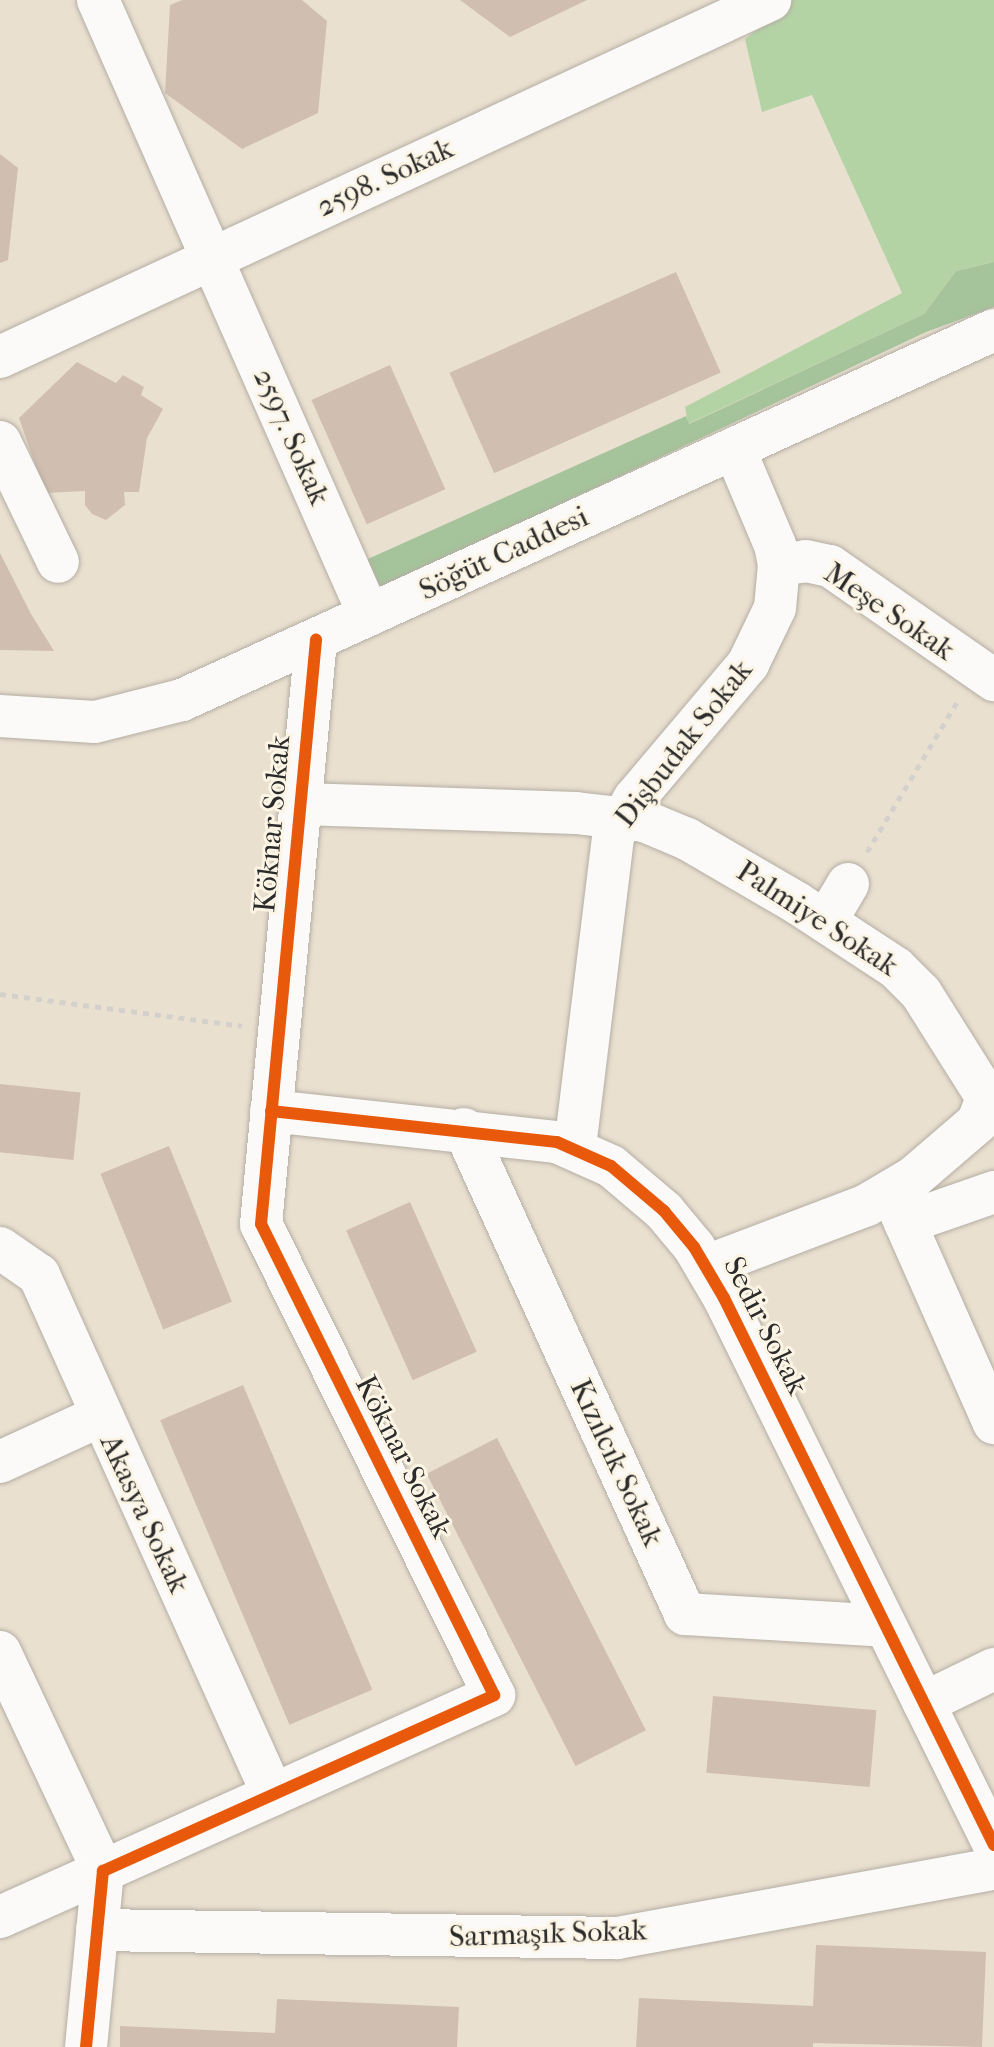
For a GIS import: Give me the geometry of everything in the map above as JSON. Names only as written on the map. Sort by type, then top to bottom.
[{"type":"street","name":"2597. Sokak","points":[[98,0],[369,615]]},
{"type":"street","name":"2598. Sokak","points":[[0,357],[770,0]]},
{"type":"street","name":"Söğüt Caddesi","points":[[0,716],[77,723],[135,715],[221,685],[994,330]]},
{"type":"street","points":[[0,442],[58,562]]},
{"type":"street","name":"Dişbudak Sokak","points":[[575,1147],[608,857],[621,817],[748,664],[775,608],[779,565],[760,502],[734,448]]},
{"type":"street","name":"Meşe Sokak","points":[[779,565],[806,561],[830,566],[985,676]]},
{"type":"street","name":"Köknar Sokak","points":[[0,1917],[494,1695],[264,1234],[260,1214],[316,640]]},
{"type":"street","name":"Palmiye Sokak","points":[[302,804],[621,817],[687,839],[826,921],[910,980],[987,1098],[978,1122],[898,1207],[817,1227],[706,1266]]},
{"type":"street","points":[[826,921],[848,884]]},
{"type":"street","name":"Sedir Sokak","points":[[271,1111],[464,1129],[575,1147],[611,1166],[646,1194],[706,1266],[994,1845]]},
{"type":"street","name":"Kızılcık Sokak","points":[[464,1129],[685,1614],[885,1626]]},
{"type":"street","points":[[994,1192],[898,1207],[994,1423]]},
{"type":"street","name":"Akasya Sokak","points":[[0,1248],[39,1275],[273,1795]]},
{"type":"street","points":[[0,1462],[100,1416]]},
{"type":"street","points":[[0,1652],[103,1871],[86,2047]]},
{"type":"street","points":[[924,1703],[994,1669]]},
{"type":"street","name":"Sarmaşık Sokak","points":[[97,1930],[617,1938],[994,1869]]},
{"type":"path","points":[[848,884],[985,676]]},
{"type":"path","points":[[0,994],[279,1031]]},
{"type":"green space","points":[[778,0],[994,0],[994,262],[956,271],[924,314],[688,424],[685,407],[902,293],[812,95],[762,112],[745,39],[777,14]]},
{"type":"green space","points":[[994,262],[994,307],[926,332],[372,593],[359,563],[686,416],[689,424],[924,314],[956,271]]},
{"type":"building","points":[[182,0],[302,0],[327,21],[318,113],[242,149],[165,93],[170,5]]},
{"type":"building","points":[[460,0],[587,0],[510,37]]},
{"type":"building","points":[[0,154],[18,168],[8,260],[0,263]]},
{"type":"building","points":[[676,272],[721,372],[494,473],[449,373]]},
{"type":"building","points":[[77,362],[116,383],[123,375],[144,387],[141,395],[163,409],[147,438],[139,492],[124,492],[125,505],[106,520],[92,514],[85,505],[85,491],[45,493],[19,418]]},
{"type":"building","points":[[390,365],[445,489],[367,524],[311,400]]},
{"type":"building","points":[[0,553],[31,614],[54,651],[0,650]]},
{"type":"building","points":[[0,1084],[81,1092],[73,1160],[0,1152]]},
{"type":"building","points":[[169,1146],[232,1302],[163,1329],[100,1174]]},
{"type":"building","points":[[410,1202],[477,1352],[413,1380],[346,1230]]},
{"type":"building","points":[[243,1385],[372,1690],[289,1725],[160,1420]]},
{"type":"building","points":[[497,1438],[646,1730],[576,1766],[427,1474]]},
{"type":"building","points":[[713,1696],[876,1710],[870,1787],[706,1773]]},
{"type":"building","points":[[816,1945],[986,1952],[982,2047],[813,2043],[813,2047],[636,2047],[639,1998],[813,2006]]},
{"type":"building","points":[[277,1999],[459,2007],[457,2047],[120,2047],[120,2026],[275,2033]]},
{"type":"cycle path","points":[[86,2047],[103,1871],[494,1695],[261,1224],[316,640]]},
{"type":"cycle path","points":[[271,1111],[557,1142],[611,1166],[664,1211],[694,1247],[724,1298],[994,1845]]}]
